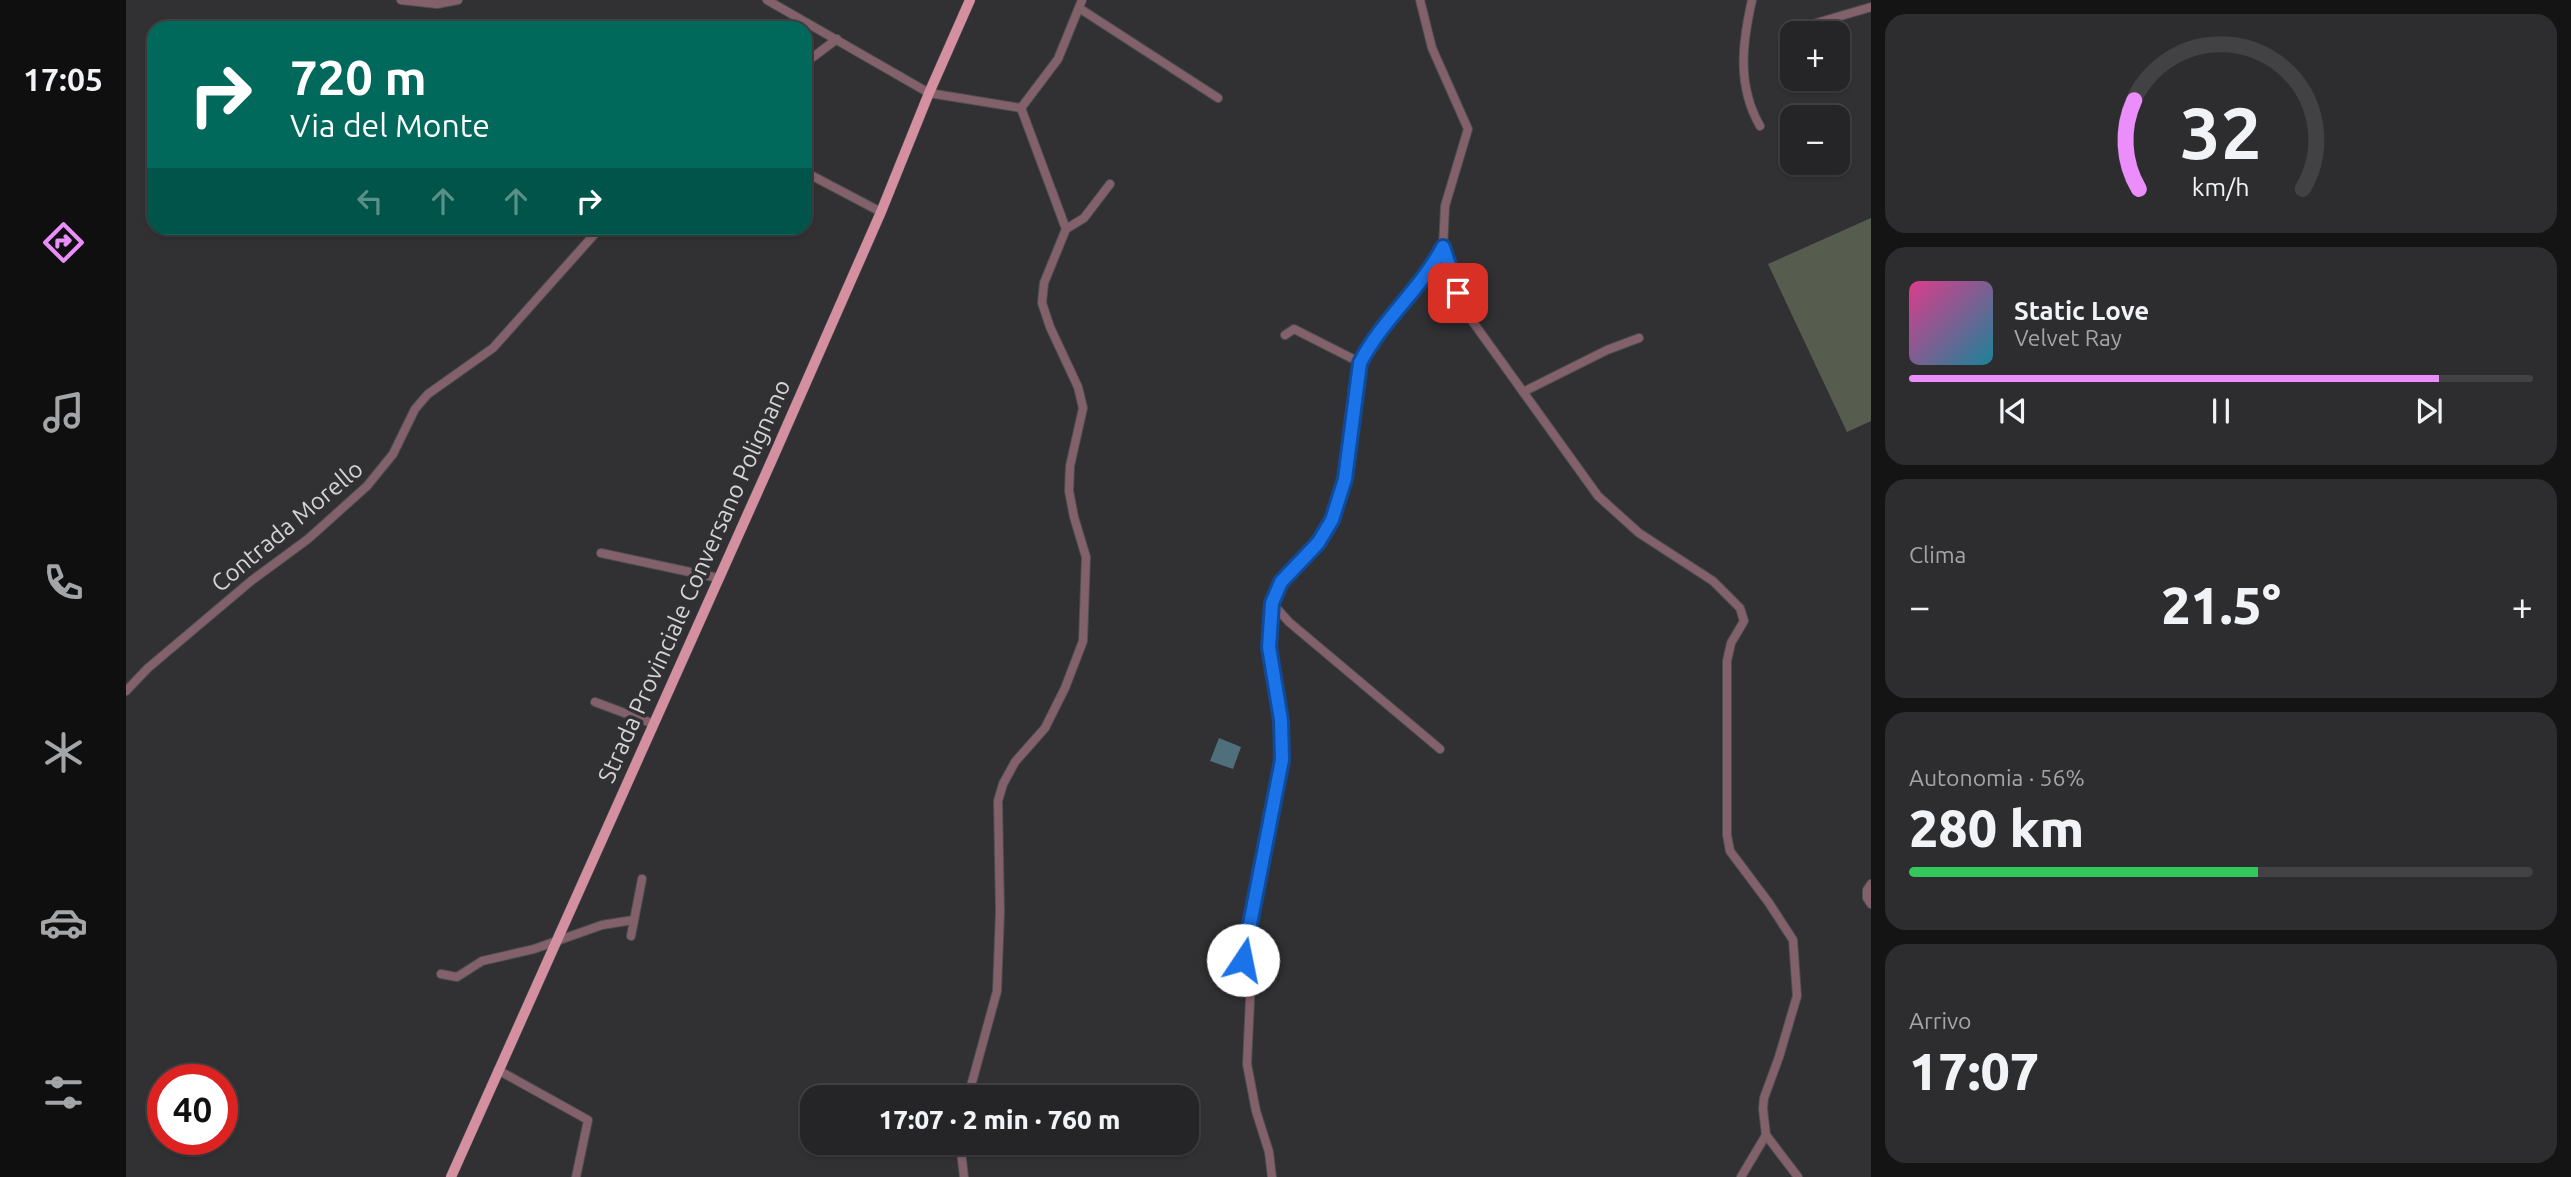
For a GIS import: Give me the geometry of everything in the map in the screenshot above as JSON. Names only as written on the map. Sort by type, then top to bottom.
[{"type":"main road","name":"Strada Provinciale Conversano Polignano","points":[[451,1177],[881,212],[970,0]]},
{"type":"street","points":[[401,0],[437,4],[458,0]]},
{"type":"street","points":[[767,0],[805,21]]},
{"type":"street","points":[[1420,0],[1432,48],[1468,129],[1445,206],[1443,247],[1465,311],[1598,496],[1639,533],[1713,581],[1731,597],[1743,615],[1744,621],[1731,643],[1727,661],[1727,835],[1730,851],[1793,940],[1797,996],[1763,1098],[1766,1135],[1798,1177]]},
{"type":"street","points":[[1752,0],[1742,62],[1751,110],[1760,126]]},
{"type":"street","points":[[1021,108],[1058,59],[1080,4],[1218,98]]},
{"type":"street","points":[[1824,21],[1871,7]]},
{"type":"street","points":[[812,25],[929,93],[1021,108]]},
{"type":"street","points":[[812,58],[837,39]]},
{"type":"street","points":[[1021,108],[1066,229]]},
{"type":"street","points":[[812,176],[881,212]]},
{"type":"street","points":[[971,1085],[997,991],[1000,912],[998,802],[1003,784],[1015,762],[1045,728],[1065,688],[1083,641],[1086,557],[1069,491],[1069,466],[1083,408],[1078,387],[1050,327],[1042,303],[1044,283],[1066,229],[1084,218],[1110,184]]},
{"type":"street","name":"Contrada Morello","points":[[126,691],[148,668],[251,581],[308,539],[367,486],[393,454],[415,409],[428,394],[493,348],[594,235]]},
{"type":"street","points":[[1272,1177],[1269,1152],[1256,1111],[1247,1064],[1251,979],[1243,960],[1282,760],[1281,720],[1269,647],[1272,603],[1281,582],[1318,543],[1332,520],[1345,479],[1360,363],[1376,335],[1419,282],[1443,247]]},
{"type":"street","points":[[1285,335],[1294,329],[1360,363]]},
{"type":"street","points":[[1523,392],[1607,350],[1639,338]]},
{"type":"street","points":[[601,554],[718,578]]},
{"type":"street","points":[[1272,603],[1289,622],[1440,749]]},
{"type":"street","points":[[595,702],[654,724]]},
{"type":"street","points":[[631,936],[642,879]]},
{"type":"street","points":[[1871,884],[1867,890],[1867,898],[1871,904]]},
{"type":"street","points":[[441,974],[457,977],[482,961],[511,956],[602,925],[633,920]]},
{"type":"street","points":[[498,1070],[588,1120],[576,1177]]},
{"type":"street","points":[[1741,1177],[1766,1135]]},
{"type":"street","points":[[961,1155],[964,1177]]},
{"type":"green space","points":[[1871,218],[1871,421],[1847,432],[1768,264]]},
{"type":"water","points":[[1219,738],[1241,747],[1233,769],[1210,761]]},
{"type":"route","points":[[1243,960],[1282,760],[1281,720],[1269,647],[1272,603],[1281,582],[1318,543],[1332,520],[1345,479],[1360,363],[1368,348],[1443,247],[1458,293]]}]
